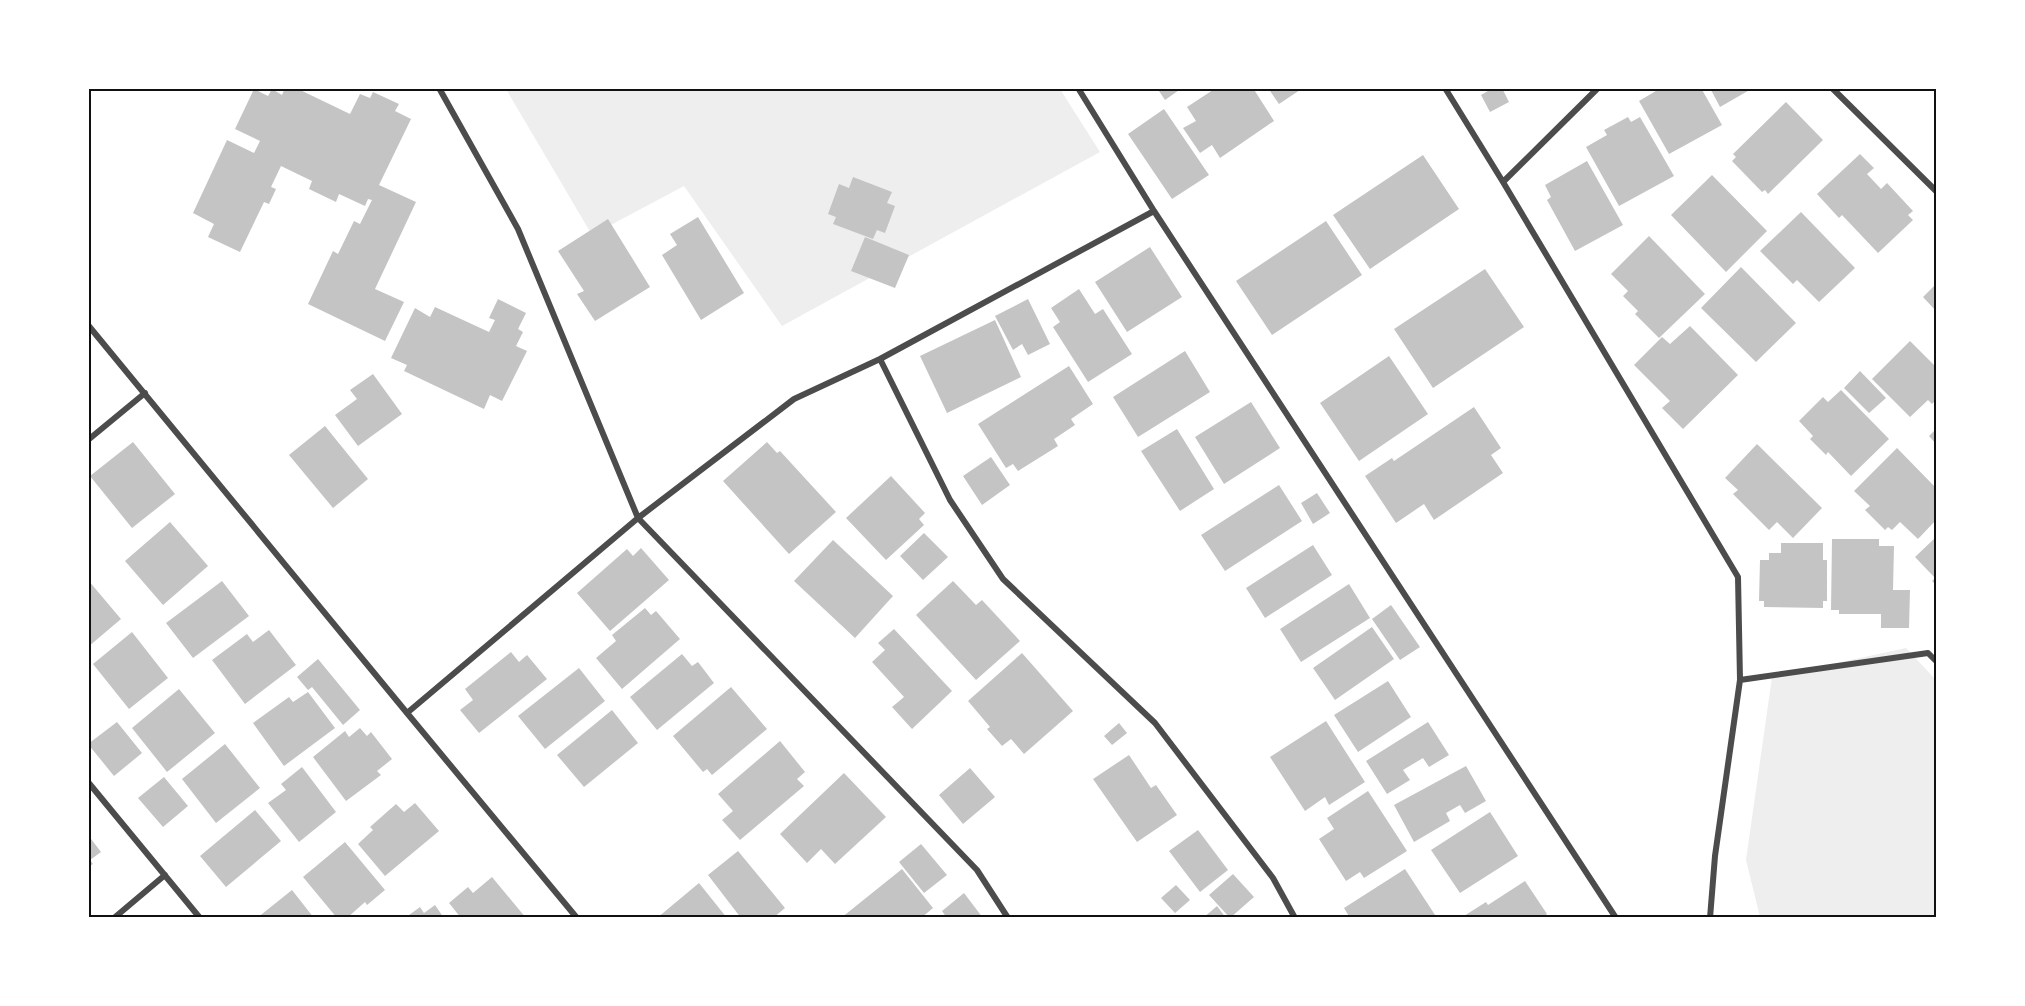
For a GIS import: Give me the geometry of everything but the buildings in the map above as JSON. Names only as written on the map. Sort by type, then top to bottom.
[{"type":"street","points":[[439,88],[518,229],[638,518],[977,870],[1008,918]]},
{"type":"street","points":[[1078,88],[1154,211],[1616,918]]},
{"type":"street","points":[[1445,88],[1738,577],[1740,680],[1715,856],[1710,918]]},
{"type":"street","points":[[1503,182],[1598,88]]},
{"type":"street","points":[[1832,88],[1936,191]]},
{"type":"street","points":[[407,713],[638,518],[794,399],[880,359],[1154,211]]},
{"type":"street","points":[[88,325],[577,918]]},
{"type":"street","points":[[880,359],[950,500],[1003,579],[1155,723],[1273,878],[1295,918]]},
{"type":"street","points":[[88,440],[145,393]]},
{"type":"street","points":[[1740,680],[1928,653],[1936,661]]},
{"type":"street","points":[[88,782],[200,918]]},
{"type":"street","points":[[114,918],[165,874]]},
{"type":"shaded area","points":[[506,89],[1060,89],[1100,152],[782,326],[684,186],[592,235]]},
{"type":"shaded area","points":[[1906,648],[1936,680],[1936,917],[1760,917],[1746,860],[1772,677]]}]
